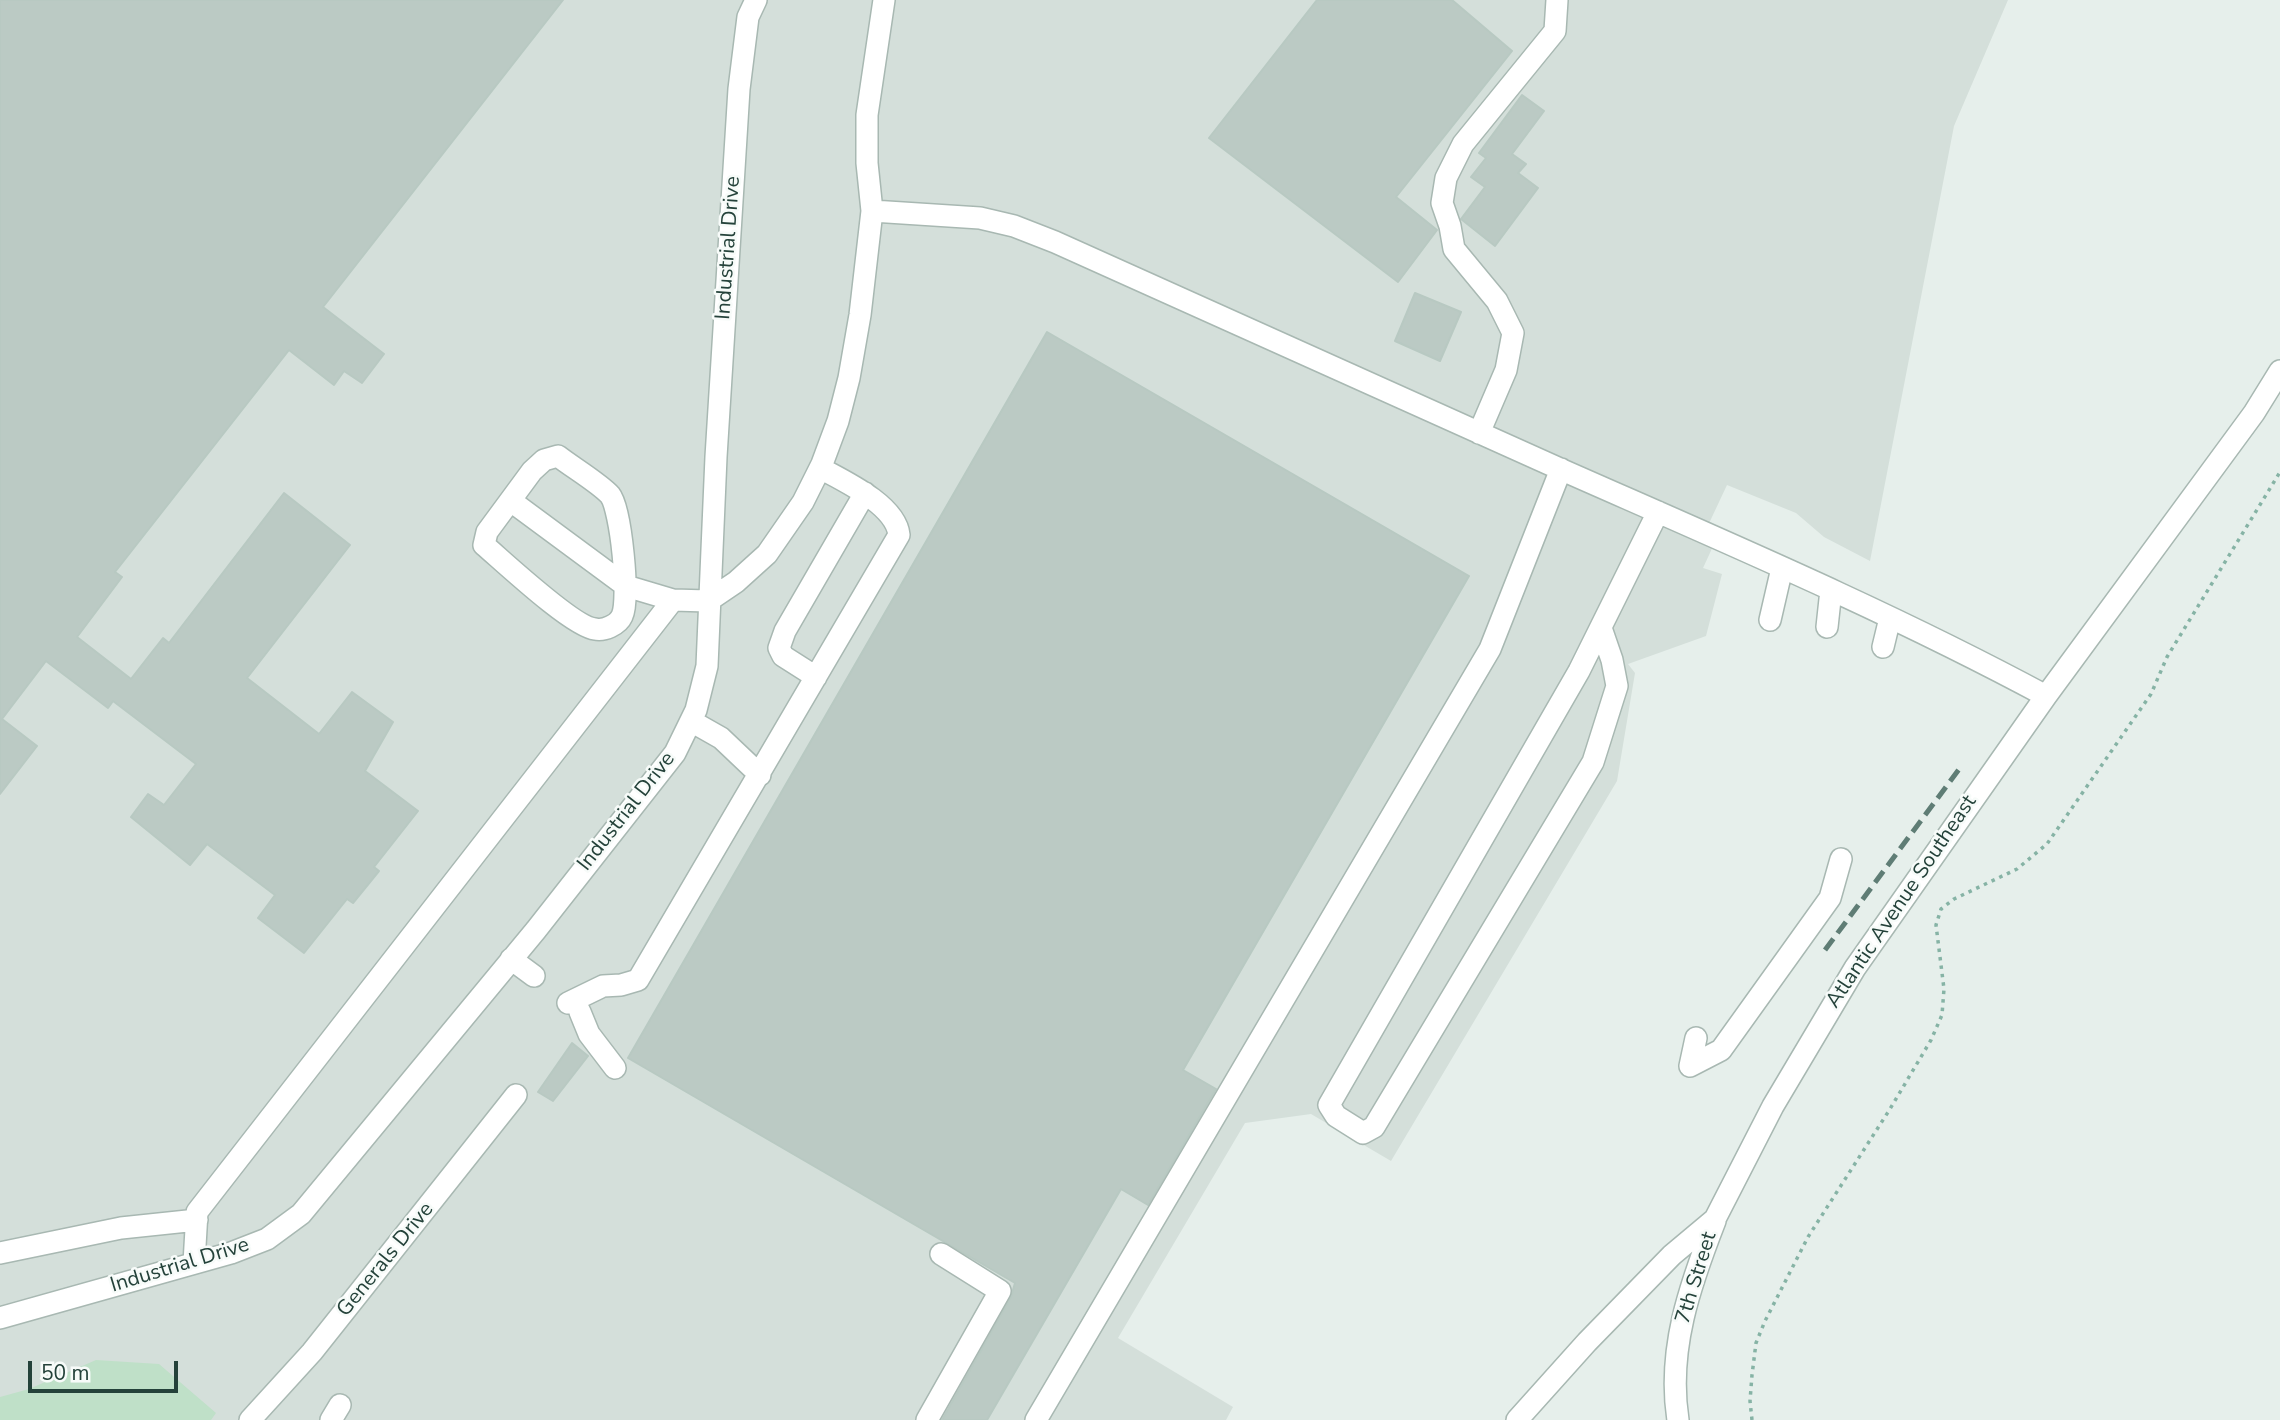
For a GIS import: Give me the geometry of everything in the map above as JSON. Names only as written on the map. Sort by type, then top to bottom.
[{"type":"street","name":"Industrial Drive","points":[[0,1318],[194,1263],[267,1239],[301,1214],[511,959],[674,753],[696,710],[707,666],[708,601],[739,89],[748,16],[756,0]]},
{"type":"street","points":[[511,501],[626,586],[673,600],[708,601],[736,582],[767,554],[803,502],[820,468],[838,421],[849,378],[860,315],[872,211],[867,163],[867,115],[884,0]]},
{"type":"street","points":[[1479,433],[1506,370],[1513,333],[1497,301],[1454,249],[1442,204],[1446,178],[1462,144],[1555,30],[1557,0]]},
{"type":"street","points":[[872,211],[979,219],[1031,232],[1831,590],[1968,654],[2046,696]]},
{"type":"street","name":"Atlantic Avenue Southeast","points":[[1517,1420],[1587,1342],[1672,1255],[1715,1219],[1773,1106],[1855,968],[2046,696],[2254,412],[2280,371]]},
{"type":"street","points":[[558,456],[611,496],[616,513],[626,586],[622,617],[611,627],[594,629],[569,617],[484,545],[487,533],[511,501],[532,471],[544,460],[558,456]]},
{"type":"street","points":[[615,1068],[589,1034],[574,1007],[603,986],[638,980],[899,535],[893,518],[865,493],[820,468]]},
{"type":"street","points":[[1037,1420],[1490,649],[1561,470]]},
{"type":"street","points":[[816,677],[783,656],[779,648],[785,631],[865,493]]},
{"type":"street","points":[[1601,628],[1612,660],[1617,687],[1593,762],[1374,1127],[1363,1133],[1336,1116],[1329,1105],[1579,671],[1658,512]]},
{"type":"street","points":[[1770,620],[1782,568]]},
{"type":"street","points":[[1827,626],[1831,590]]},
{"type":"street","points":[[194,1263],[197,1212],[673,600]]},
{"type":"street","points":[[1883,647],[1890,618]]},
{"type":"street","points":[[691,721],[721,738],[760,775]]},
{"type":"street","points":[[1696,1038],[1690,1066],[1721,1050],[1830,898],[1841,859]]},
{"type":"street","points":[[511,959],[534,976]]},
{"type":"street","name":"Generals Drive","points":[[250,1420],[320,1342],[516,1095]]},
{"type":"street","name":"7th Street","points":[[1678,1420],[1675,1361],[1684,1307],[1715,1219]]},
{"type":"street","points":[[0,1253],[121,1228],[197,1220]]},
{"type":"street","points":[[927,1420],[1000,1291],[941,1254]]},
{"type":"path","points":[[1752,1420],[1750,1401],[1756,1343],[1765,1321],[1804,1245],[1890,1109],[1931,1040],[1942,1015],[1944,989],[1936,925],[1941,909],[1954,899],[2018,869],[2047,844],[2151,694],[2167,657],[2280,472]]},
{"type":"shaded area","points":[[0,0],[2008,0],[1954,126],[1870,561],[1824,537],[1796,513],[1727,485],[1704,534],[1715,542],[1703,568],[1722,574],[1706,636],[1628,664],[1635,673],[1617,781],[1391,1161],[1311,1114],[1245,1123],[1118,1338],[1233,1407],[1226,1420],[0,1420]]},
{"type":"green space","points":[[96,1360],[159,1364],[216,1413],[211,1420],[0,1420],[0,1397],[29,1389]]},
{"type":"building","points":[[0,0],[563,0],[323,307],[384,354],[362,383],[344,371],[334,385],[289,350],[115,572],[122,577],[77,637],[131,679],[163,638],[169,643],[284,493],[350,545],[247,678],[319,734],[352,692],[393,722],[365,771],[418,811],[374,867],[379,871],[353,903],[347,899],[304,953],[258,918],[275,895],[207,844],[190,865],[131,817],[148,794],[164,805],[196,764],[113,701],[108,708],[46,661],[2,719],[37,746],[0,794]]},
{"type":"building","points":[[1317,0],[1452,0],[1512,51],[1396,197],[1437,230],[1398,282],[1209,138]]},
{"type":"building","points":[[1522,95],[1544,111],[1512,154],[1526,164],[1518,173],[1538,188],[1495,246],[1461,219],[1485,187],[1471,177],[1486,158],[1479,153]]},
{"type":"building","points":[[1415,293],[1461,312],[1440,361],[1395,341]]},
{"type":"building","points":[[1047,332],[1469,576],[1183,1070],[1216,1089],[1148,1205],[1121,1189],[987,1420],[942,1420],[1011,1297],[1015,1283],[628,1058]]},
{"type":"building","points":[[572,1043],[588,1056],[553,1101],[538,1092]]},
{"type":"railway","points":[[1825,950],[1960,768]]}]
